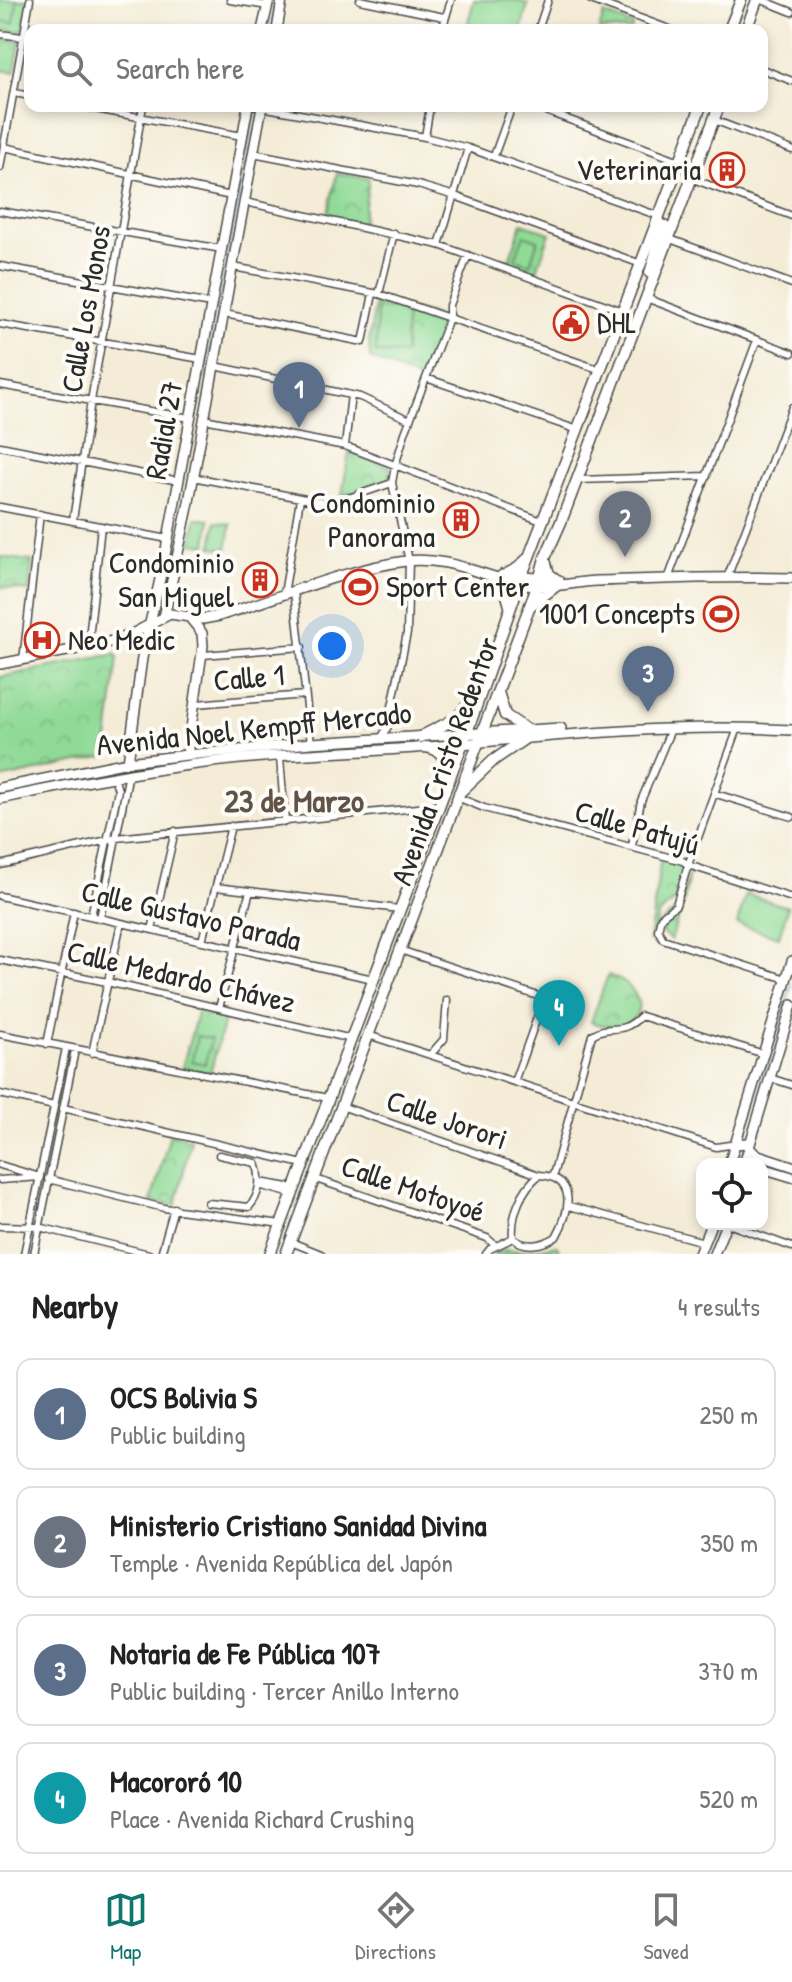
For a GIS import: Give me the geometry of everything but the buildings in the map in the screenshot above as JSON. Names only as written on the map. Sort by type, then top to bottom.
[{"type":"main road","points":[[731,24],[741,0]]},
{"type":"main road","points":[[749,24],[760,0]]},
{"type":"main road","name":"Avenida Cristo Redentor","points":[[270,1254],[444,785],[484,686],[520,580],[699,112]]},
{"type":"main road","name":"Avenida Cristo Redentor","points":[[286,1254],[545,558],[717,112]]},
{"type":"main road","points":[[682,157],[666,215],[673,216],[683,205]]},
{"type":"main road","points":[[648,295],[663,225],[658,225],[652,236]]},
{"type":"main road","points":[[531,554],[533,566],[540,565],[545,558]]},
{"type":"main road","points":[[512,606],[504,578],[531,554]]},
{"type":"main road","points":[[529,606],[557,583],[549,574],[545,558]]},
{"type":"main road","points":[[512,606],[517,596],[525,595],[529,606]]},
{"type":"main road","points":[[444,785],[446,769],[443,756],[422,742],[457,718],[484,686]]},
{"type":"main road","points":[[457,796],[526,734],[505,715],[497,691]]},
{"type":"main road","points":[[370,1030],[363,1022],[396,930],[399,909]]},
{"type":"main road","points":[[325,1147],[328,1126],[356,1050],[352,1039]]},
{"type":"street","points":[[28,24],[30,0]]},
{"type":"street","points":[[230,0],[268,3],[263,24]]},
{"type":"street","points":[[278,24],[282,0]]},
{"type":"street","points":[[360,0],[444,17]]},
{"type":"street","points":[[443,24],[451,0]]},
{"type":"street","points":[[540,24],[548,0]]},
{"type":"street","points":[[591,0],[656,24]]},
{"type":"street","points":[[760,0],[792,12]]},
{"type":"street","points":[[0,34],[24,38]]},
{"type":"street","points":[[0,168],[24,52]]},
{"type":"street","points":[[768,71],[792,81]]},
{"type":"street","points":[[15,93],[24,95]]},
{"type":"street","points":[[110,112],[242,136]]},
{"type":"street","name":"Calle Los Monos","points":[[73,520],[142,112]]},
{"type":"street","name":"Radial 27","points":[[164,617],[233,267],[229,242],[231,196],[247,112]]},
{"type":"street","name":"Radial 27","points":[[129,768],[142,658],[162,573],[211,304],[229,242],[245,202],[258,112]]},
{"type":"street","points":[[291,112],[468,148],[659,216]]},
{"type":"street","points":[[425,137],[429,112]]},
{"type":"street","points":[[494,156],[510,112]]},
{"type":"street","points":[[550,112],[682,157]]},
{"type":"street","points":[[714,120],[792,150]]},
{"type":"street","points":[[4,147],[231,196]]},
{"type":"street","points":[[439,245],[468,148]]},
{"type":"street","points":[[253,153],[418,185],[641,264]]},
{"type":"street","points":[[693,179],[792,216]]},
{"type":"street","points":[[245,202],[439,245],[623,311]]},
{"type":"street","points":[[0,211],[122,232],[229,242]]},
{"type":"street","points":[[225,314],[363,342],[394,233]]},
{"type":"street","points":[[670,239],[792,284]]},
{"type":"street","points":[[381,739],[388,726],[407,633],[409,561],[392,483],[395,466],[449,318],[449,305],[468,255]]},
{"type":"street","points":[[0,266],[211,304]]},
{"type":"street","points":[[233,267],[376,294],[601,370]]},
{"type":"street","points":[[648,295],[792,353]]},
{"type":"street","points":[[0,324],[201,359]]},
{"type":"street","points":[[668,579],[757,340]]},
{"type":"street","points":[[215,366],[351,395],[410,420]]},
{"type":"street","points":[[426,378],[578,431]]},
{"type":"street","points":[[0,385],[190,418]]},
{"type":"street","points":[[345,446],[351,395]]},
{"type":"street","points":[[727,578],[792,407]]},
{"type":"street","points":[[204,419],[345,446],[544,522]]},
{"type":"street","points":[[0,446],[179,481],[185,486],[193,480],[337,503],[392,483]]},
{"type":"street","points":[[577,480],[707,476]]},
{"type":"street","points":[[176,496],[185,493],[189,500]]},
{"type":"street","points":[[283,595],[300,499]]},
{"type":"street","points":[[0,507],[168,539]]},
{"type":"street","points":[[23,660],[40,514]]},
{"type":"street","points":[[88,648],[101,526]]},
{"type":"street","points":[[0,664],[88,648],[118,640],[164,617],[211,617],[382,565],[409,561],[459,565],[504,578],[557,583],[791,574]]},
{"type":"street","points":[[162,573],[163,586],[169,588],[184,616],[198,626],[203,637]]},
{"type":"street","points":[[294,591],[311,743]]},
{"type":"street","points":[[187,755],[205,625],[211,617]]},
{"type":"street","points":[[118,640],[131,642],[142,658]]},
{"type":"street","points":[[203,655],[302,647]]},
{"type":"street","name":"Calle 1","points":[[196,704],[305,695]]},
{"type":"street","points":[[526,734],[672,725],[792,728]]},
{"type":"street","points":[[388,726],[397,739]]},
{"type":"street","points":[[738,728],[676,905],[661,917],[658,930],[663,939],[786,979]]},
{"type":"street","points":[[526,734],[792,728]]},
{"type":"street","points":[[632,846],[641,801],[671,729]]},
{"type":"street","name":"Avenida Noel Kempff Mercado","points":[[5,798],[108,777],[129,768],[187,755],[280,757],[526,734]]},
{"type":"street","name":"Avenida Noel Kempff Mercado","points":[[3,787],[311,743],[381,739],[422,742]]},
{"type":"street","points":[[280,757],[285,822]]},
{"type":"street","points":[[91,916],[129,768]]},
{"type":"street","points":[[100,918],[118,790],[115,780],[108,777]]},
{"type":"street","points":[[3,787],[5,798]]},
{"type":"street","points":[[716,794],[792,817]]},
{"type":"street","name":"Calle Patujú","points":[[457,796],[469,803],[683,861],[792,898]]},
{"type":"street","points":[[452,809],[469,803]]},
{"type":"street","points":[[0,865],[113,838],[437,806]]},
{"type":"street","points":[[202,941],[231,826]]},
{"type":"street","points":[[152,930],[175,831]]},
{"type":"street","points":[[216,887],[399,909]]},
{"type":"street","points":[[219,1008],[250,891]]},
{"type":"street","name":"Calle Gustavo Parada","points":[[0,896],[373,979]]},
{"type":"street","points":[[47,1044],[74,912]]},
{"type":"street","points":[[92,1053],[121,923]]},
{"type":"street","points":[[400,950],[544,998],[514,1082]]},
{"type":"street","name":"Calle Medardo Chávez","points":[[0,960],[352,1039]]},
{"type":"street","points":[[731,1158],[792,961]]},
{"type":"street","points":[[431,1054],[444,1039],[447,1000]]},
{"type":"street","points":[[746,1158],[792,1005]]},
{"type":"street","points":[[553,1175],[592,1035],[597,1031],[618,1031],[630,1027],[641,1016],[764,1054]]},
{"type":"street","points":[[370,1030],[383,1039],[716,1147],[726,1158]]},
{"type":"street","points":[[0,1034],[328,1098]]},
{"type":"street","points":[[34,1254],[54,1106],[66,1048]]},
{"type":"street","points":[[24,1254],[63,1108],[75,1050]]},
{"type":"street","points":[[61,1073],[70,1075]]},
{"type":"street","points":[[770,1078],[792,1085]]},
{"type":"street","points":[[0,1094],[54,1106]]},
{"type":"street","name":"Calle Jorori","points":[[341,1106],[539,1175]]},
{"type":"street","points":[[63,1108],[303,1164]]},
{"type":"street","points":[[716,1147],[743,1143],[758,1158]]},
{"type":"street","points":[[208,1203],[249,1207],[259,1184],[256,1163],[219,1155]]},
{"type":"street","points":[[768,1164],[792,1166]]},
{"type":"street","points":[[0,1165],[174,1208],[281,1224]]},
{"type":"street","points":[[768,1166],[792,1177]]},
{"type":"street","points":[[539,1175],[553,1175],[565,1188],[569,1206],[559,1232],[552,1240],[529,1245],[516,1242],[512,1229],[521,1195],[539,1175]]},
{"type":"street","points":[[0,1180],[44,1178]]},
{"type":"street","name":"Calle Motoyoé","points":[[313,1178],[487,1238],[496,1246]]},
{"type":"street","points":[[259,1184],[293,1191]]},
{"type":"street","points":[[569,1206],[704,1242]]},
{"type":"street","points":[[161,1254],[174,1208]]},
{"type":"street","points":[[0,1226],[39,1227],[149,1254]]},
{"type":"street","points":[[699,1254],[709,1230]]},
{"type":"street","points":[[714,1254],[724,1230]]},
{"type":"street","points":[[744,1230],[792,1247]]},
{"type":"street","points":[[486,1254],[513,1238]]},
{"type":"street","points":[[290,1242],[321,1254]]},
{"type":"street","points":[[111,1254],[112,1245]]},
{"type":"green space","points":[[0,0],[29,0],[23,31],[0,31]]},
{"type":"green space","points":[[0,0],[17,0],[14,23],[0,21]]},
{"type":"green space","points":[[474,0],[514,0],[528,4],[523,24],[468,24]]},
{"type":"green space","points":[[604,14],[630,24],[601,24]]},
{"type":"green space","points":[[0,37],[20,41],[15,72],[0,70]]},
{"type":"green space","points":[[337,173],[369,179],[362,224],[327,217]]},
{"type":"green space","points":[[522,223],[550,233],[535,276],[507,266]]},
{"type":"green space","points":[[524,235],[538,240],[530,264],[515,259]]},
{"type":"green space","points":[[376,298],[435,316],[445,325],[422,381],[370,358],[369,340]]},
{"type":"green space","points":[[377,308],[406,309],[405,354],[376,353]]},
{"type":"green space","points":[[349,451],[389,466],[388,481],[342,496]]},
{"type":"green space","points":[[196,518],[210,520],[207,545],[192,543]]},
{"type":"green space","points":[[216,522],[231,524],[227,549],[212,547]]},
{"type":"green space","points":[[0,557],[32,561],[29,591],[0,587]]},
{"type":"green space","points":[[115,654],[118,657],[106,756],[0,779],[0,677]]},
{"type":"green space","points":[[661,857],[679,864],[682,871],[675,900],[658,915],[653,941],[649,941]]},
{"type":"green space","points":[[689,873],[671,940],[662,933],[662,922],[678,909]]},
{"type":"green space","points":[[746,894],[788,907],[779,937],[737,924]]},
{"type":"green space","points":[[608,975],[623,982],[638,1001],[638,1011],[633,1019],[623,1024],[609,1026],[591,1022]]},
{"type":"green space","points":[[199,1006],[226,1013],[210,1073],[182,1068]]},
{"type":"green space","points":[[197,1036],[211,1039],[205,1064],[192,1061]]},
{"type":"green space","points":[[170,1134],[191,1139],[176,1205],[151,1202]]},
{"type":"green space","points":[[557,1245],[561,1254],[494,1254],[500,1249],[525,1251]]},
{"type":"waterway","points":[[272,24],[276,0]]},
{"type":"waterway","points":[[205,379],[254,112]]},
{"type":"waterway","points":[[745,1138],[792,984]]},
{"type":"waterway","points":[[739,1158],[742,1148]]},
{"type":"waterway","points":[[707,1254],[716,1230]]},
{"type":"place","name":"Veterinaria","points":[[727,170]]},
{"type":"place","name":"DHL","points":[[571,323]]},
{"type":"place","name":"OCS Bolivia S","points":[[299,428]]},
{"type":"place","name":"Condominio Panorama","points":[[461,520]]},
{"type":"place","name":"Ministerio Cristiano Sanidad Divina","points":[[625,557]]},
{"type":"place","name":"Condominio San Miguel","points":[[260,580]]},
{"type":"place","name":"Sport Center","points":[[360,587]]},
{"type":"place","name":"1001 Concepts","points":[[721,614]]},
{"type":"place","name":"Neo Medic","points":[[42,640]]},
{"type":"place","name":"Notaria de Fe Pública 107","points":[[648,712]]},
{"type":"place","name":"Macororó 10","points":[[559,1046]]},
{"type":"district","name":"23 de Marzo","points":[[294,801]]}]
